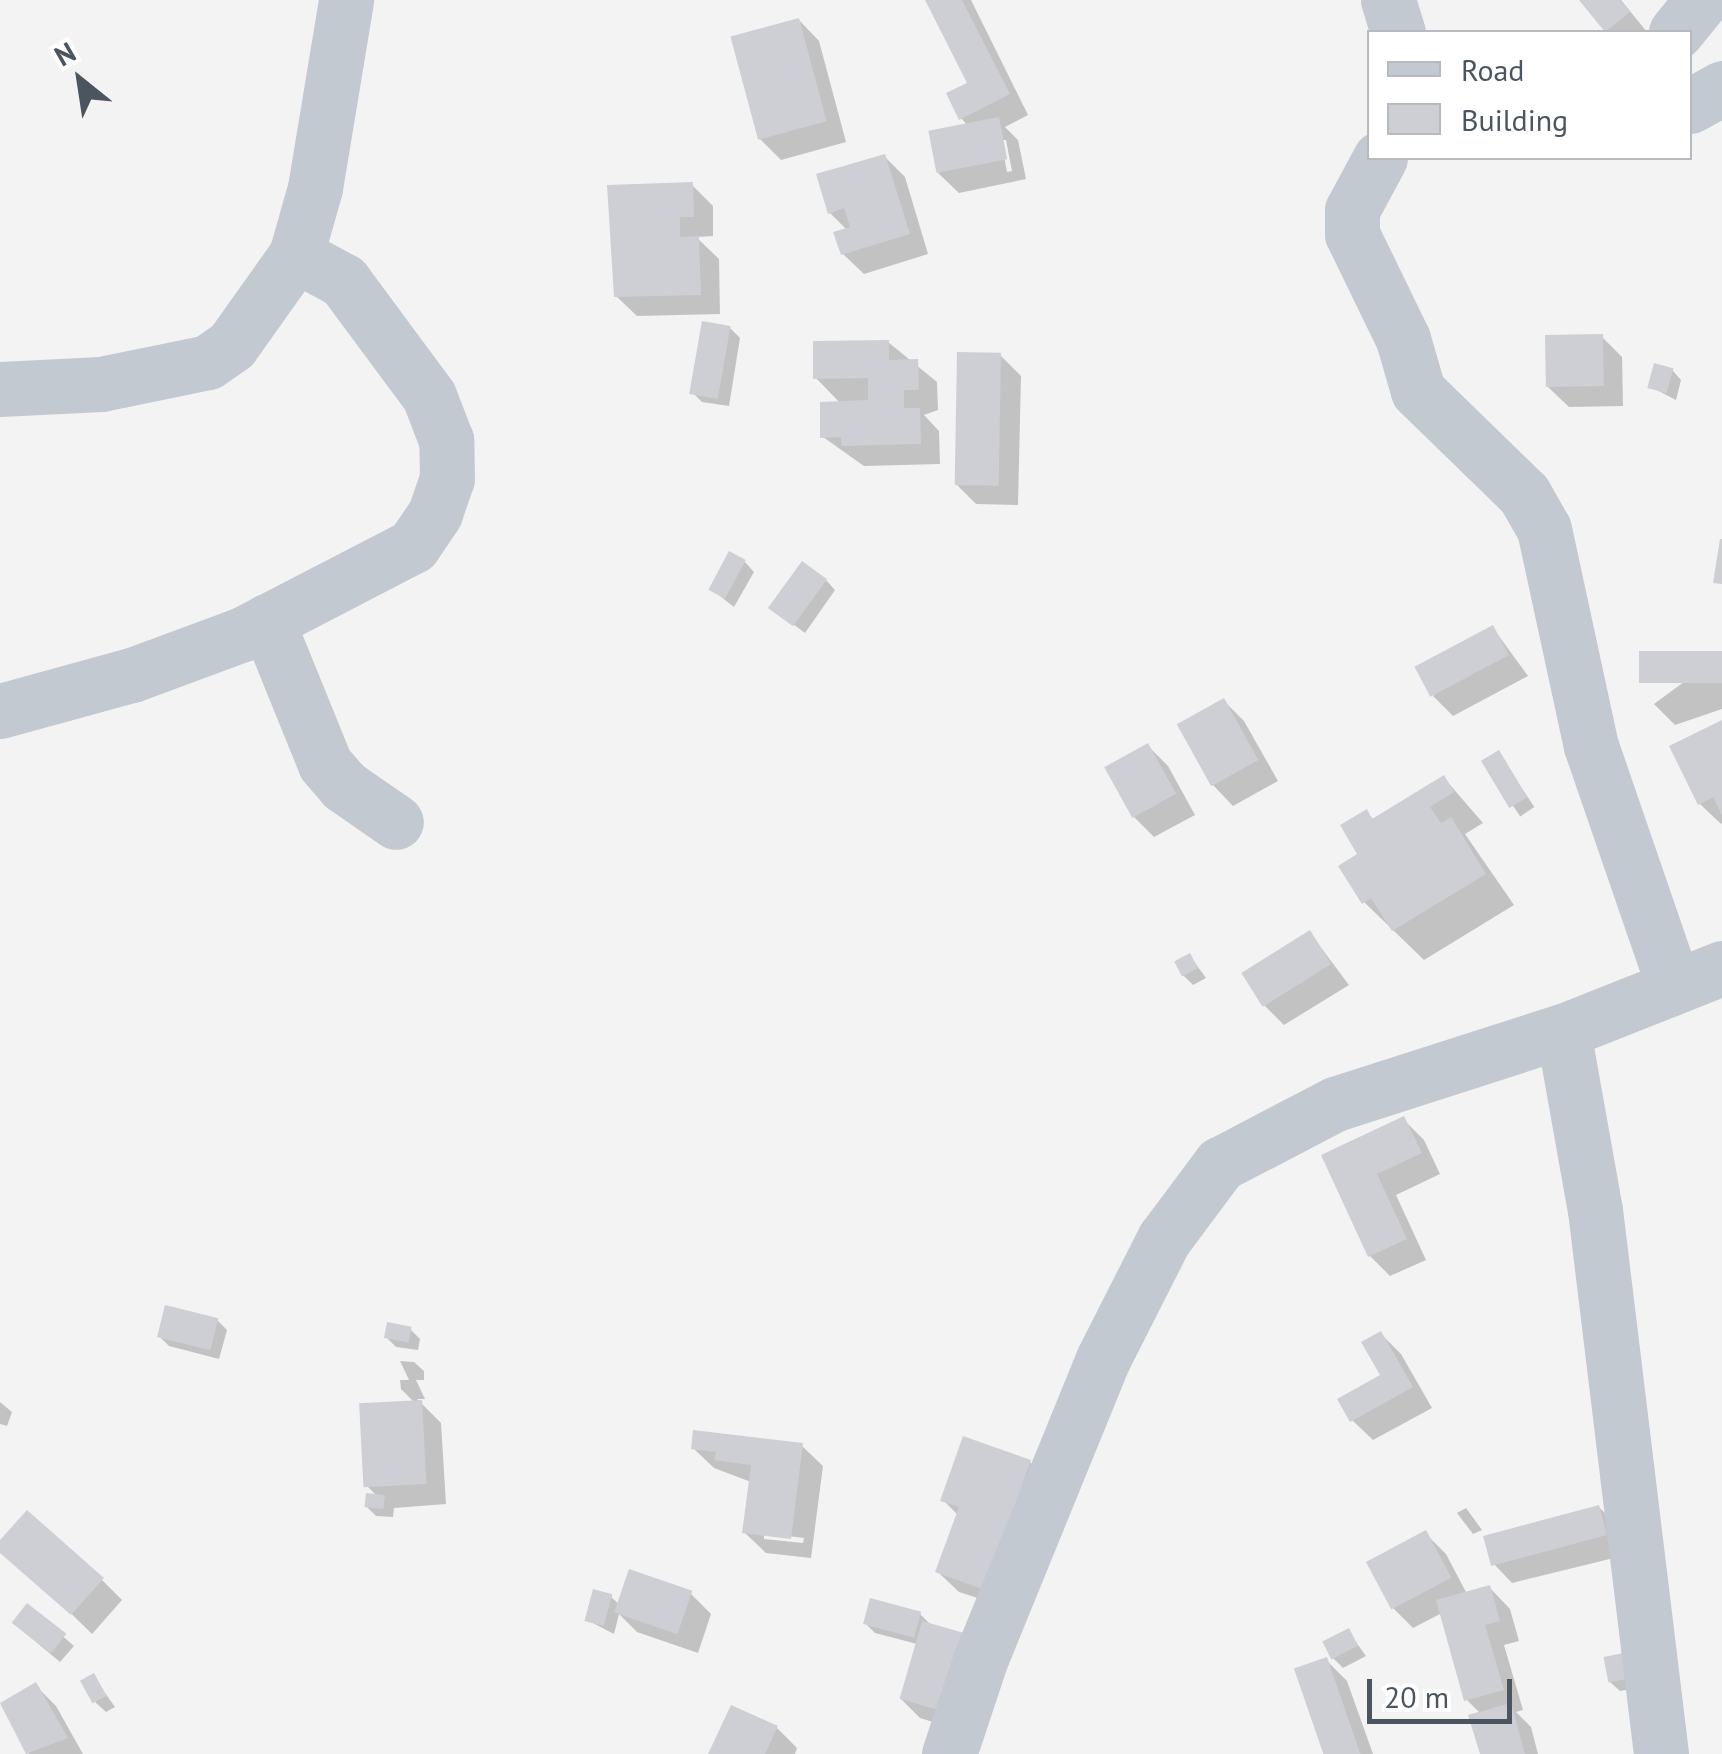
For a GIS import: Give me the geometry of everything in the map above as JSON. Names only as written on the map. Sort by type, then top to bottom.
[{"type":"street","points":[[0,389],[101,384],[208,362],[232,345],[296,255],[315,188],[346,0]]},
{"type":"street","points":[[1388,0],[1397,30]]},
{"type":"street","points":[[1678,30],[1702,0]]},
{"type":"street","points":[[1692,105],[1722,88]]},
{"type":"street","points":[[950,1754],[980,1658],[1104,1359],[1198,1186],[1220,1164],[1335,1104],[1562,1031],[1698,978],[1591,746],[1544,529],[1524,494],[1418,390],[1404,339],[1352,234],[1352,210],[1379,160]]},
{"type":"street","points":[[0,712],[196,654],[413,546],[447,479],[446,440],[404,354],[344,281],[296,255]]},
{"type":"street","points":[[267,621],[325,764],[344,786],[396,822]]},
{"type":"street","points":[[1562,1031],[1595,1210],[1661,1754]]},
{"type":"building","points":[[925,0],[962,0],[1010,94],[959,120],[946,93],[967,83]]},
{"type":"building","points":[[1579,0],[1620,0],[1630,12],[1603,30]]},
{"type":"building","points":[[799,18],[827,121],[758,140],[730,36]]},
{"type":"building","points":[[999,117],[1007,159],[937,173],[928,131]]},
{"type":"building","points":[[885,154],[910,234],[841,255],[833,232],[850,227],[844,208],[828,214],[816,174]]},
{"type":"building","points":[[693,182],[694,217],[680,217],[680,237],[699,236],[701,295],[614,297],[607,185]]},
{"type":"building","points":[[702,321],[731,326],[718,399],[689,394]]},
{"type":"building","points":[[1603,334],[1604,386],[1546,387],[1545,335]]},
{"type":"building","points":[[889,340],[889,360],[918,359],[919,390],[904,390],[904,408],[920,408],[921,444],[841,446],[841,437],[820,438],[820,402],[868,400],[868,378],[813,379],[813,341]]},
{"type":"building","points":[[957,352],[1001,353],[999,486],[955,485]]},
{"type":"building","points":[[1654,363],[1673,368],[1667,393],[1647,388]]},
{"type":"building","points":[[1722,539],[1722,584],[1713,583]]},
{"type":"building","points":[[729,551],[746,560],[725,599],[708,590]]},
{"type":"building","points":[[802,561],[827,579],[793,626],[768,608]]},
{"type":"building","points":[[1493,625],[1509,655],[1430,697],[1414,667]]},
{"type":"building","points":[[1639,651],[1722,651],[1722,683],[1639,683]]},
{"type":"building","points":[[1224,698],[1258,760],[1211,786],[1177,724]]},
{"type":"building","points":[[1722,720],[1722,815],[1713,797],[1698,805],[1669,746]]},
{"type":"building","points":[[1148,743],[1176,794],[1132,818],[1104,767]]},
{"type":"building","points":[[1499,750],[1527,797],[1509,808],[1481,761]]},
{"type":"building","points":[[1444,775],[1454,792],[1430,807],[1441,823],[1451,817],[1486,874],[1392,931],[1371,898],[1362,904],[1338,866],[1357,854],[1340,825],[1367,809],[1372,819]]},
{"type":"building","points":[[1310,930],[1331,964],[1263,1007],[1241,973]]},
{"type":"building","points":[[1190,953],[1198,968],[1182,976],[1174,961]]},
{"type":"building","points":[[1404,1116],[1422,1153],[1377,1174],[1407,1239],[1368,1257],[1321,1155]]},
{"type":"building","points":[[165,1305],[218,1318],[210,1350],[157,1337]]},
{"type":"building","points":[[387,1322],[412,1327],[408,1342],[384,1338]]},
{"type":"building","points":[[1381,1331],[1413,1387],[1350,1422],[1337,1399],[1380,1375],[1361,1342]]},
{"type":"building","points":[[422,1400],[426,1484],[363,1487],[359,1403]]},
{"type":"building","points":[[693,1430],[803,1443],[791,1539],[742,1533],[751,1465],[714,1460],[716,1452],[691,1449]]},
{"type":"building","points":[[963,1436],[1031,1460],[985,1590],[935,1572],[959,1507],[940,1501]]},
{"type":"building","points":[[366,1493],[385,1495],[383,1509],[365,1507]]},
{"type":"building","points":[[1599,1505],[1607,1535],[1491,1566],[1483,1536]]},
{"type":"building","points":[[27,1510],[104,1578],[71,1615],[0,1553],[0,1540]]},
{"type":"building","points":[[1426,1530],[1451,1578],[1391,1610],[1366,1562]]},
{"type":"building","points":[[629,1569],[692,1591],[677,1634],[614,1612]]},
{"type":"building","points":[[1490,1585],[1500,1621],[1485,1625],[1504,1690],[1464,1701],[1436,1600]]},
{"type":"building","points":[[593,1589],[612,1594],[604,1626],[584,1621]]},
{"type":"building","points":[[870,1598],[921,1612],[914,1638],[863,1624]]},
{"type":"building","points":[[27,1603],[66,1634],[51,1653],[12,1623]]},
{"type":"building","points":[[922,1621],[973,1636],[951,1713],[900,1699]]},
{"type":"building","points":[[1349,1628],[1358,1646],[1331,1659],[1322,1642]]},
{"type":"building","points":[[1629,1652],[1634,1678],[1608,1682],[1603,1657]]},
{"type":"building","points":[[1327,1657],[1360,1754],[1323,1754],[1294,1668]]},
{"type":"building","points":[[94,1673],[107,1696],[93,1703],[80,1681]]},
{"type":"building","points":[[36,1682],[68,1738],[26,1754],[0,1703]]},
{"type":"building","points":[[1511,1703],[1525,1754],[1480,1754],[1468,1715]]},
{"type":"building","points":[[731,1705],[778,1726],[765,1754],[708,1754]]}]
